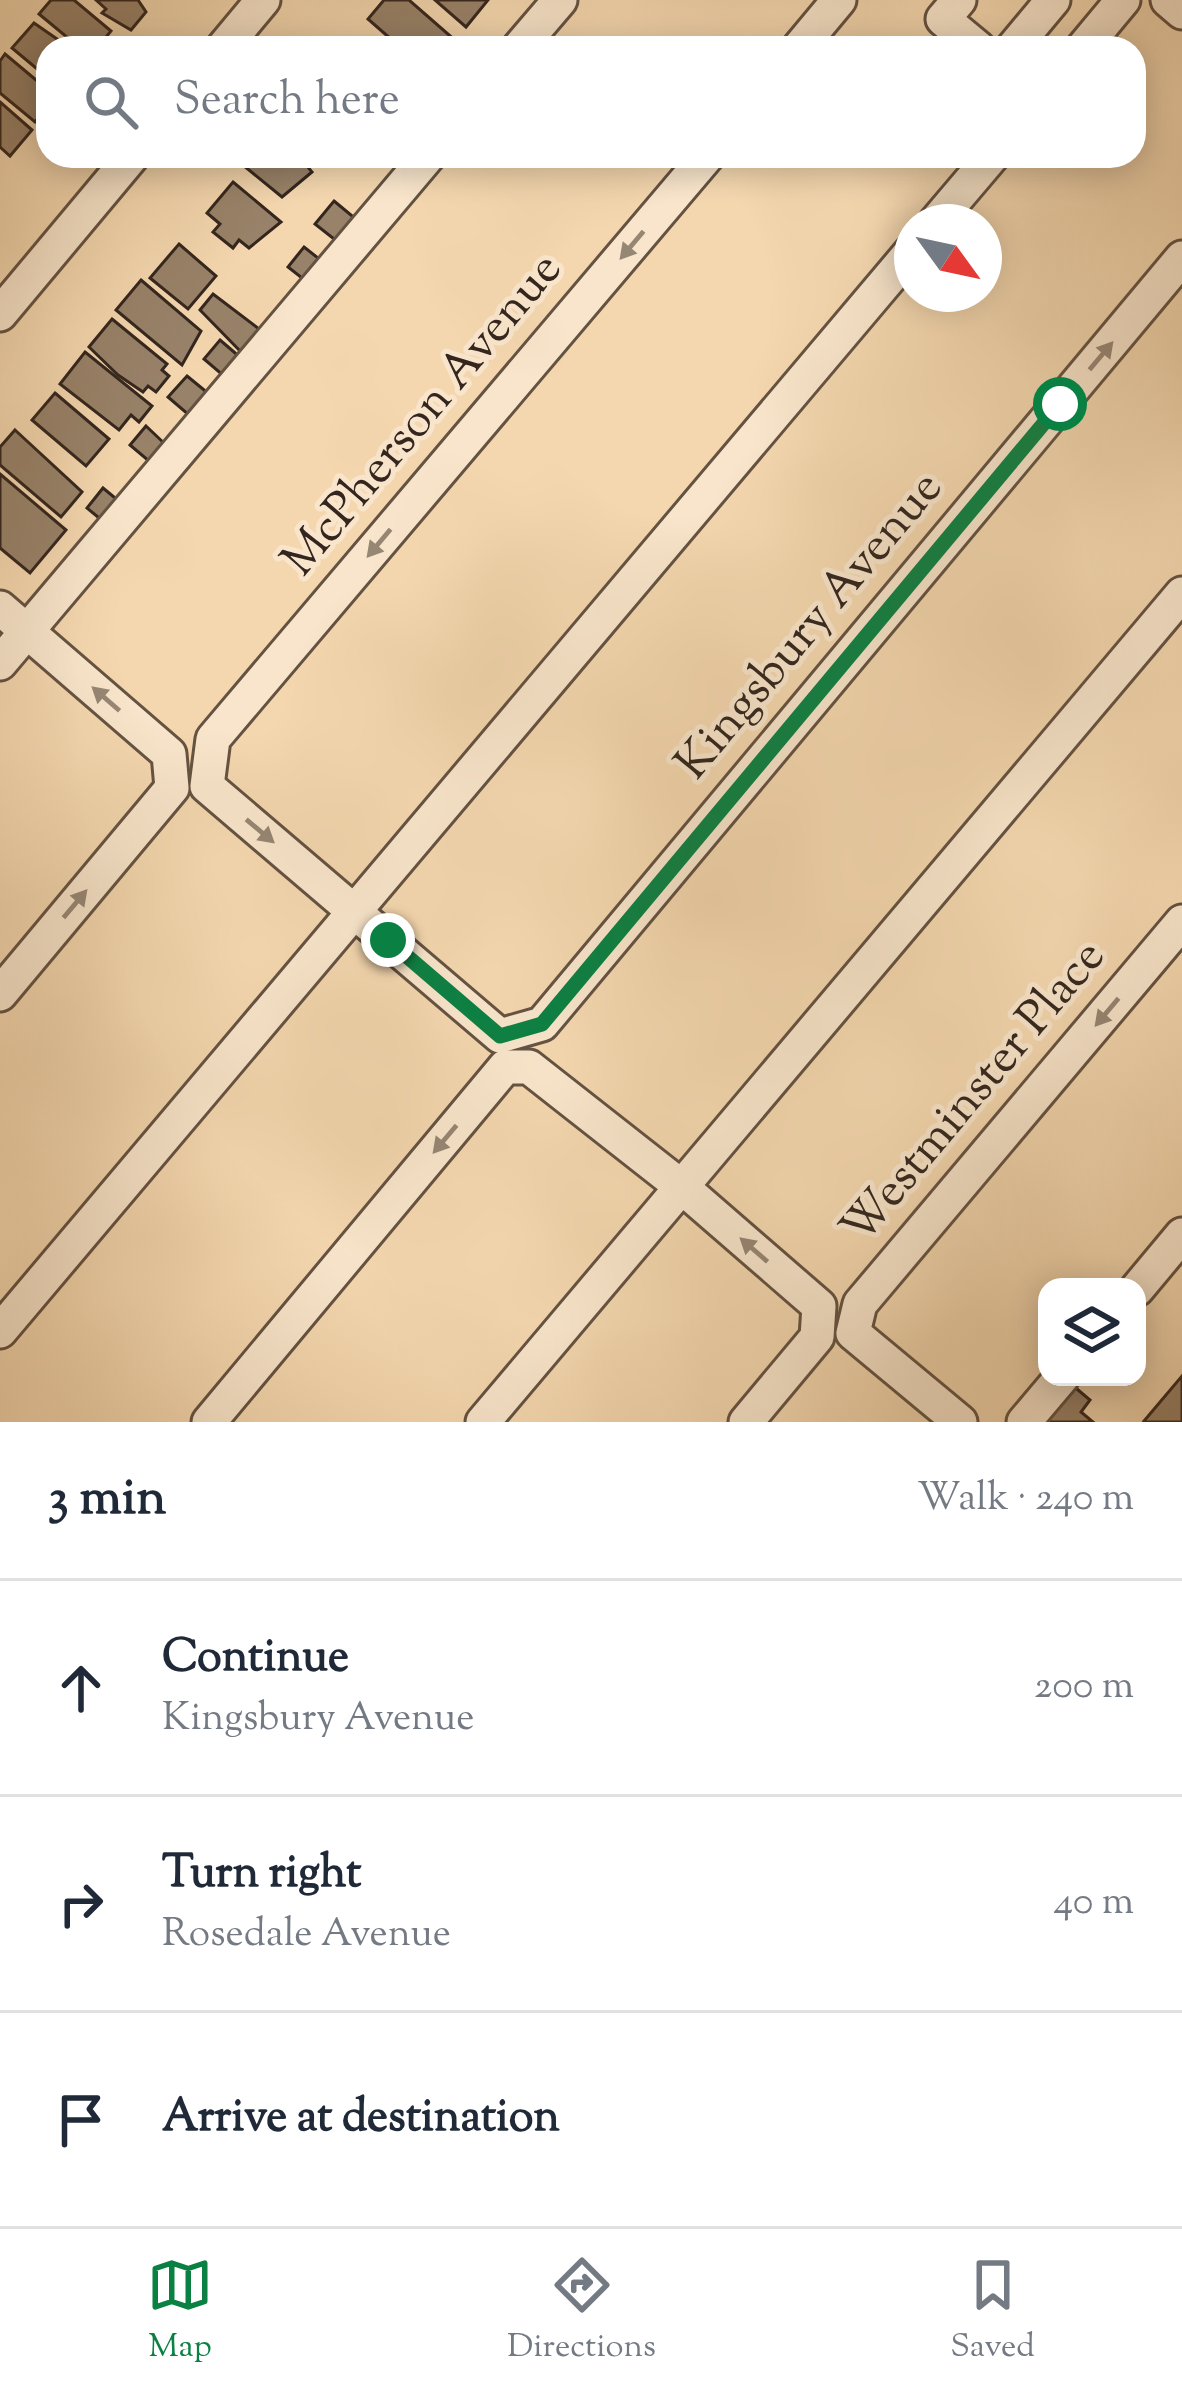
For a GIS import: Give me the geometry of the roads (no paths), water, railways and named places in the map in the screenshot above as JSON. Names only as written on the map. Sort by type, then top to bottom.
[{"type":"street","points":[[233,36],[263,0]]},
{"type":"street","points":[[529,36],[560,0]]},
{"type":"street","points":[[809,36],[839,0]]},
{"type":"street","points":[[959,0],[943,19],[964,36]]},
{"type":"street","points":[[1023,36],[1053,0]]},
{"type":"street","points":[[1093,36],[1123,0]]},
{"type":"street","points":[[1168,0],[1182,12]]},
{"type":"street","points":[[0,314],[122,168]]},
{"type":"street","points":[[0,663],[418,168]]},
{"type":"street","name":"McPherson Avenue","points":[[356,912],[207,786],[213,739],[697,168]]},
{"type":"street","points":[[951,204],[982,168]]},
{"type":"street","name":"Kingsbury Avenue","points":[[356,912],[500,1036],[542,1024],[1182,258]]},
{"type":"street","points":[[0,1331],[894,271]]},
{"type":"street","points":[[483,1422],[1182,593]]},
{"type":"street","points":[[0,608],[169,754],[172,788],[0,994]]},
{"type":"street","name":"Westminster Place","points":[[961,1422],[853,1333],[860,1304],[1182,922]]},
{"type":"street","points":[[209,1422],[505,1067],[529,1067],[682,1188],[819,1306],[817,1337],[746,1422]]},
{"type":"street","points":[[1146,1278],[1182,1235]]},
{"type":"street","points":[[1024,1422],[1054,1386]]}]
